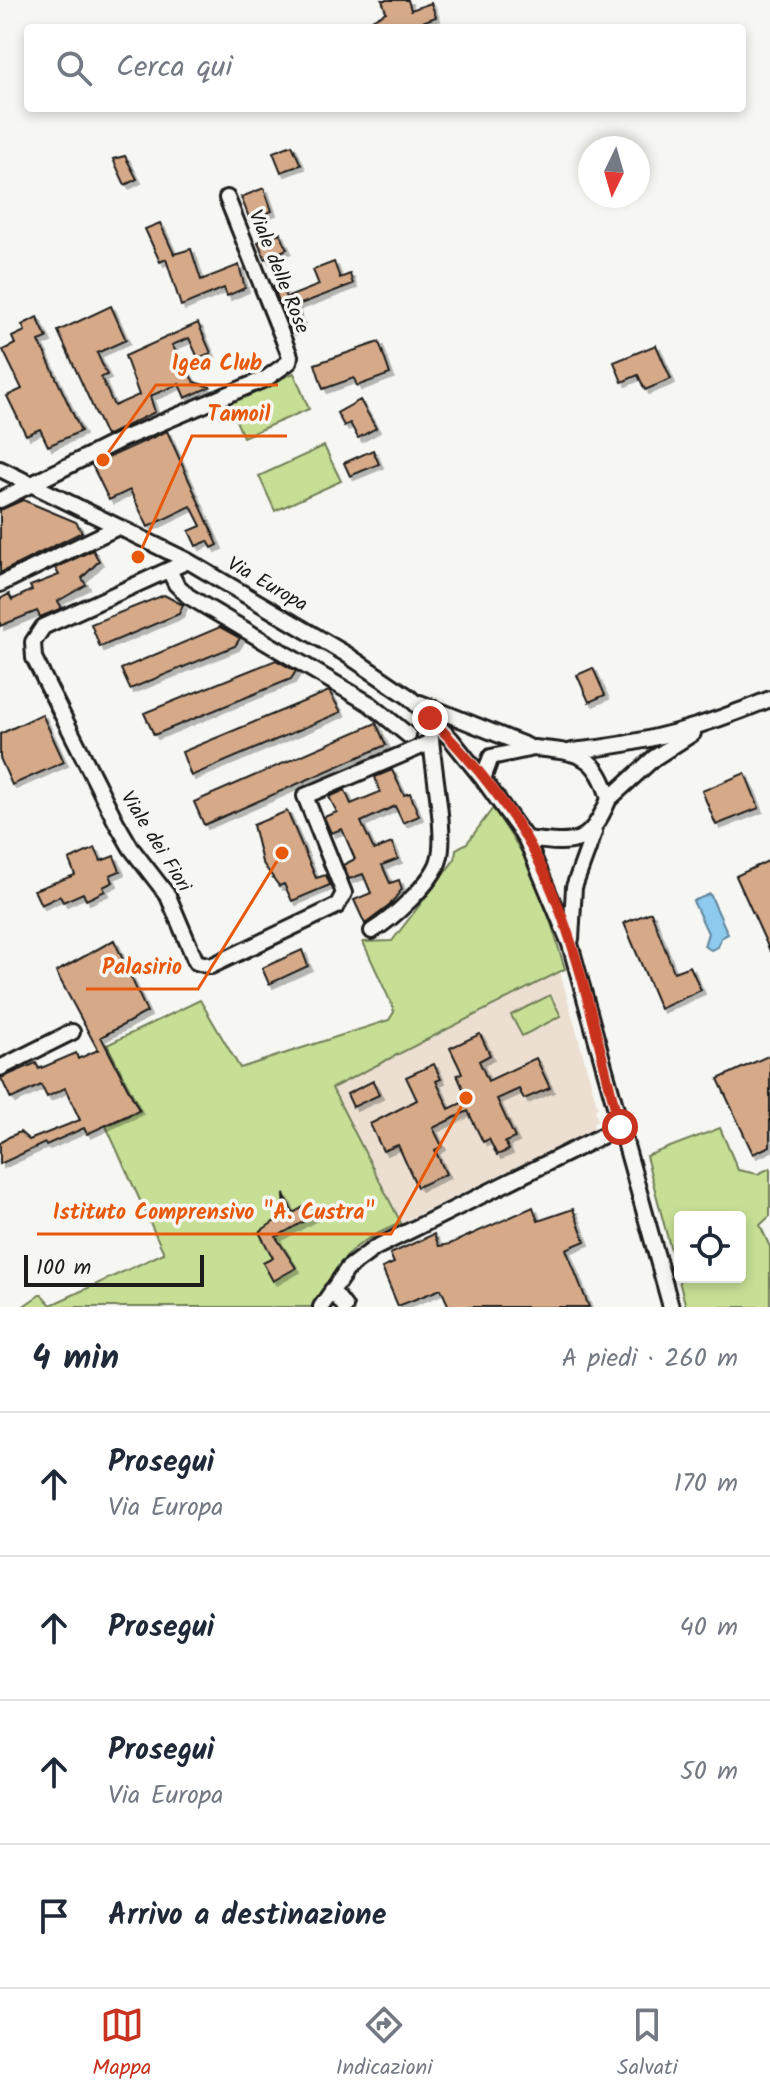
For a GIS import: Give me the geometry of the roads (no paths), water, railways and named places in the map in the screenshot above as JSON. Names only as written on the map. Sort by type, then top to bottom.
[{"type":"street","name":"Viale delle Rose","points":[[31,485],[46,474],[120,440],[267,378],[289,362],[290,356],[227,198]]},
{"type":"street","name":"Via Europa","points":[[0,469],[188,561],[346,654],[409,697],[483,779]]},
{"type":"street","points":[[0,500],[31,485]]},
{"type":"street","points":[[0,584],[118,527]]},
{"type":"street","name":"Viale dei Fiori","points":[[188,561],[43,627],[33,642],[34,658],[116,822],[131,848],[168,896],[196,962],[211,966],[337,906],[344,893],[305,796],[429,743]]},
{"type":"street","points":[[169,570],[176,584],[188,596],[370,704],[408,735]]},
{"type":"street","points":[[409,697],[467,724],[534,748],[568,751],[615,748],[704,726],[770,699]]},
{"type":"street","points":[[372,931],[390,920],[439,864],[440,833],[429,743],[430,718]]},
{"type":"street","points":[[570,944],[574,887],[609,799],[654,758],[704,726]]},
{"type":"street","points":[[534,748],[491,757],[483,779],[526,839],[570,944],[671,1307]]},
{"type":"street","points":[[568,751],[586,758],[599,770],[609,799]]},
{"type":"street","points":[[526,839],[570,841],[584,838],[596,828]]},
{"type":"street","points":[[0,1068],[72,1032]]},
{"type":"street","points":[[321,1307],[348,1268],[375,1248],[620,1127]]},
{"type":"street","points":[[332,1290],[345,1307]]},
{"type":"water","points":[[710,894],[728,934],[721,938],[718,947],[711,950],[704,946],[708,933],[693,901]]},
{"type":"place","name":"Igea Club","points":[[103,460]]},
{"type":"place","name":"Tamoil","points":[[138,557]]},
{"type":"place","name":"Palasirio","points":[[282,853]]},
{"type":"place","name":"Istituto Comprensivo \"A. Custra\"","points":[[466,1098]]}]
